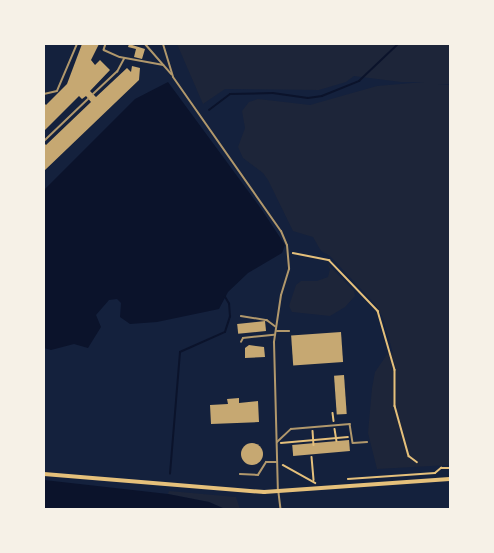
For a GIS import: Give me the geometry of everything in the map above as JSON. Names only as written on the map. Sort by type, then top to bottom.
[{"type":"main road","points":[[44,474],[180,487],[279,491],[450,479]]},
{"type":"street","points":[[145,44],[165,66],[281,231],[289,252],[289,269],[281,294],[275,335],[279,491]]},
{"type":"street","points":[[163,44],[173,77]]},
{"type":"lane","points":[[44,94],[57,91],[77,44]]},
{"type":"lane","points":[[106,44],[104,50],[124,59],[165,66]]},
{"type":"lane","points":[[93,94],[113,76],[124,59]]},
{"type":"lane","points":[[44,141],[88,99]]},
{"type":"lane","points":[[241,316],[267,320],[276,329],[289,331]]},
{"type":"lane","points":[[241,342],[243,338],[275,335]]},
{"type":"lane","points":[[276,443],[291,429],[350,424],[353,443],[367,441]]},
{"type":"lane","points":[[240,474],[258,475],[266,462],[277,462]]},
{"type":"lane","points":[[279,491],[280,510]]},
{"type":"path","points":[[289,252],[329,260],[378,311],[395,370],[395,406],[409,456],[417,462]]},
{"type":"path","points":[[312,427],[314,446]]},
{"type":"path","points":[[276,443],[352,436]]},
{"type":"path","points":[[283,465],[315,482],[312,457]]},
{"type":"path","points":[[348,479],[435,473],[441,468],[450,468]]},
{"type":"shaded area","points":[[177,44],[450,44],[450,84],[438,84],[450,85],[450,465],[377,469],[368,433],[372,388],[375,372],[388,353],[393,353],[383,318],[375,304],[330,256],[321,251],[313,237],[293,231],[268,180],[263,173],[243,158],[238,147],[245,128],[242,111],[249,102],[258,99],[310,105],[377,86],[424,82],[401,82],[354,76],[346,82],[319,90],[225,89],[203,104]]},
{"type":"shaded area","points":[[168,82],[262,210],[285,245],[282,253],[248,273],[228,292],[219,309],[157,322],[130,324],[120,317],[121,303],[117,299],[109,300],[96,315],[101,327],[88,348],[74,344],[51,350],[44,348],[44,190],[135,99]]},
{"type":"shaded area","points":[[327,263],[354,291],[355,296],[345,307],[330,316],[292,312],[289,306],[296,285],[301,281],[317,281],[328,277],[330,269]]},
{"type":"shaded area","points":[[44,480],[168,494],[209,502],[225,509],[44,509]]},
{"type":"shaded area","points":[[169,491],[236,497],[240,509],[225,509],[209,502],[168,494]]},
{"type":"building","points":[[82,44],[99,44],[91,60],[95,65],[100,60],[110,70],[90,91],[96,97],[127,68],[131,72],[132,66],[140,68],[139,80],[44,171],[44,143],[46,145],[91,102],[86,96],[82,99],[79,96],[44,131],[44,103],[46,105],[67,84]]},
{"type":"building","points":[[129,44],[145,49],[142,59],[134,57],[136,49],[128,47]]},
{"type":"building","points":[[265,321],[266,331],[238,334],[237,324]]},
{"type":"building","points":[[341,332],[343,362],[293,365],[291,335]]},
{"type":"building","points":[[249,345],[264,347],[265,357],[245,358],[245,348]]},
{"type":"building","points":[[344,375],[347,414],[337,415],[334,376]]},
{"type":"building","points":[[239,398],[239,403],[258,401],[259,422],[211,424],[210,405],[228,404],[227,399]]},
{"type":"building","points":[[349,440],[350,451],[293,456],[292,445]]},
{"type":"building","points":[[252,443],[260,446],[263,454],[260,462],[252,465],[244,462],[241,454],[244,446]]},
{"type":"waterway","points":[[209,110],[230,94],[273,93],[308,98],[322,96],[359,81],[398,44]]},
{"type":"waterway","points":[[170,474],[180,352],[225,332],[230,317],[229,304],[225,297]]}]
